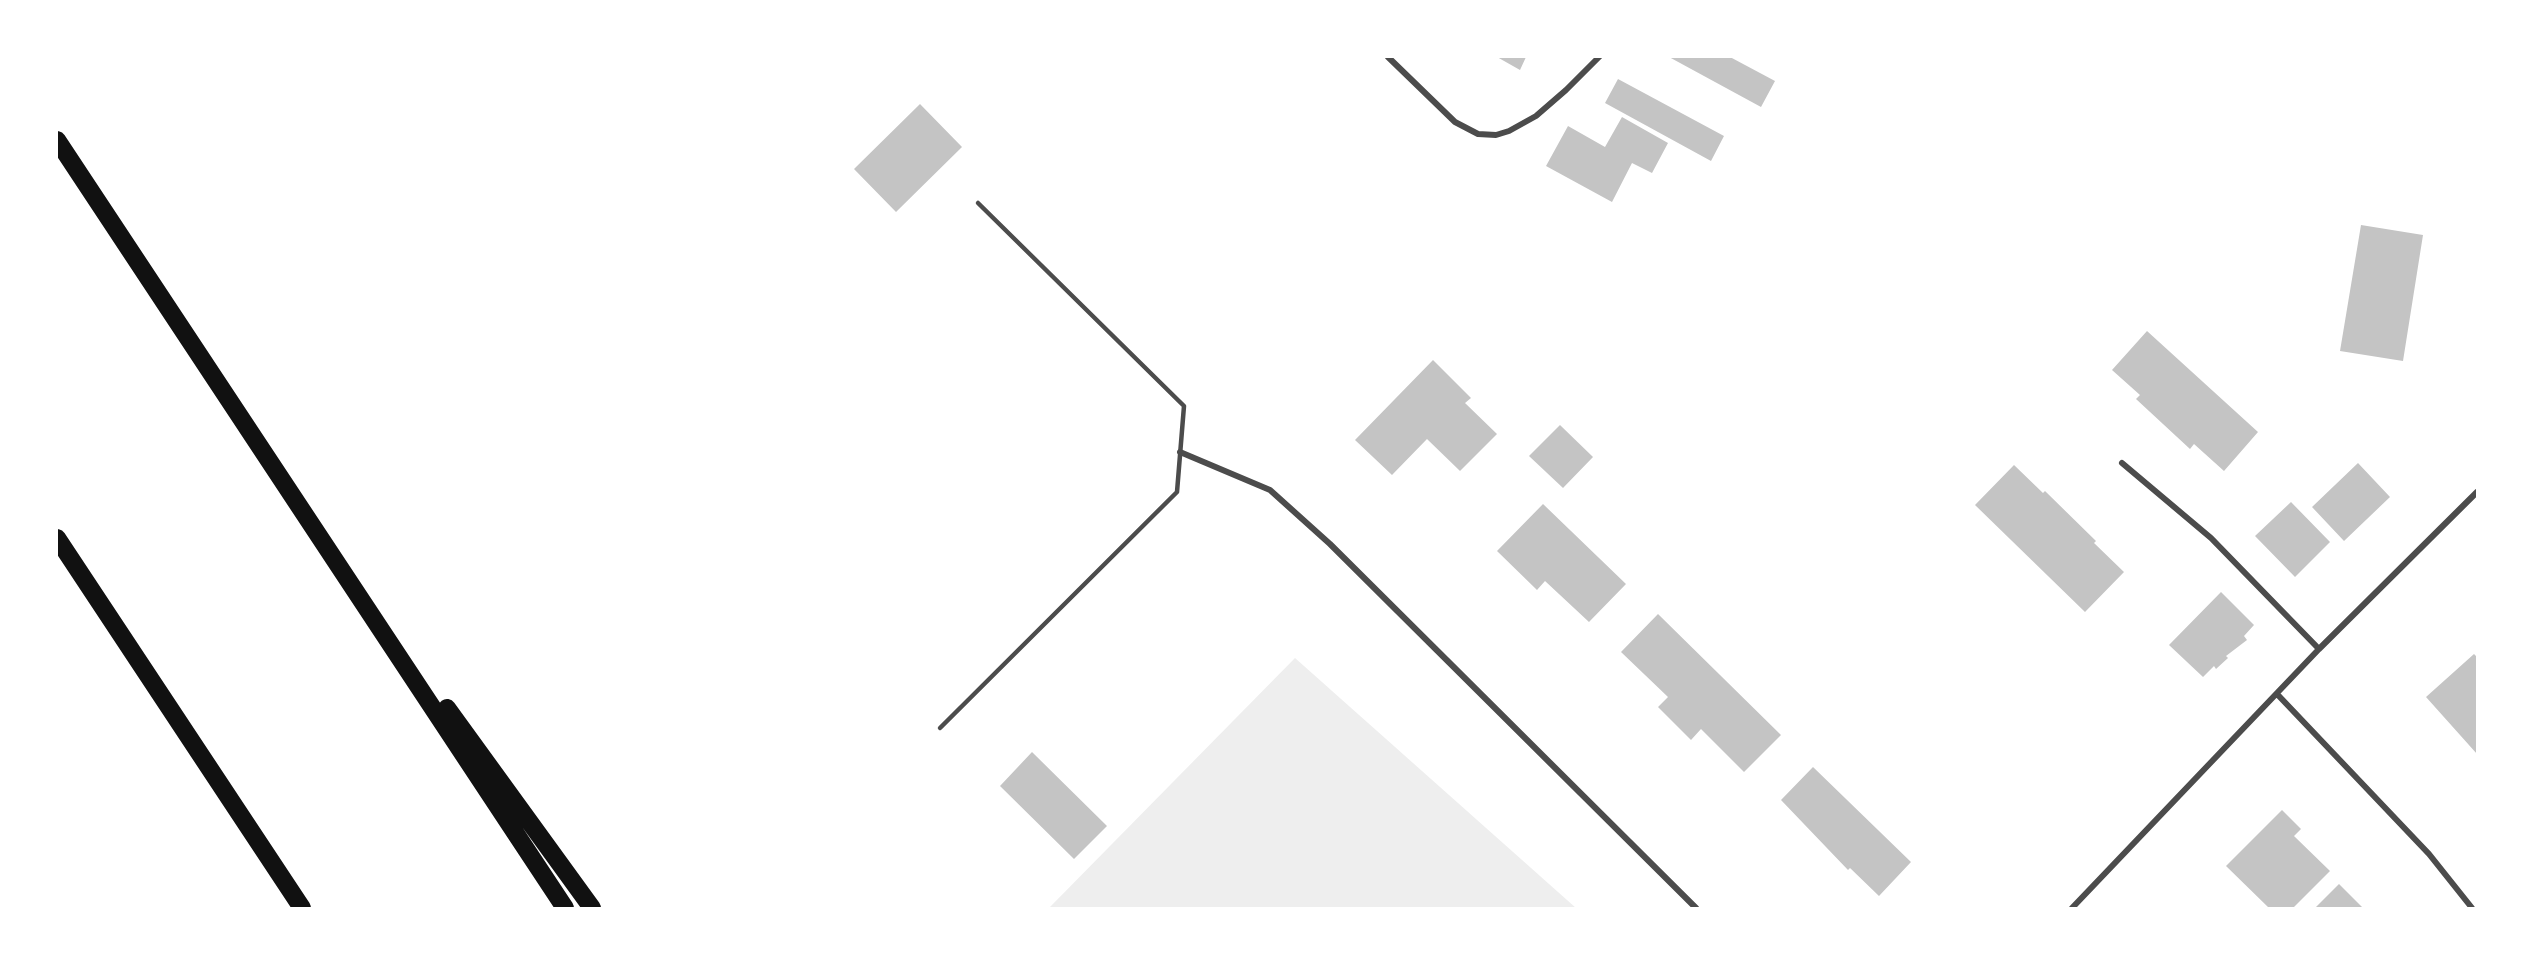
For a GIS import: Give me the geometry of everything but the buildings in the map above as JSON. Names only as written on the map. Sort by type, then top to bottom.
[{"type":"highway","points":[[57,140],[409,656],[592,908]]},
{"type":"highway","points":[[81,174],[565,908]]},
{"type":"highway","points":[[57,538],[302,908]]},
{"type":"street","points":[[1388,57],[1455,122],[1478,134],[1496,135],[1509,131],[1536,116],[1599,57]]},
{"type":"street","points":[[1180,452],[1270,490],[1330,544],[1696,908]]},
{"type":"street","points":[[2122,463],[2211,538],[2319,649]]},
{"type":"street","points":[[2072,908],[2319,649],[2477,492]]},
{"type":"street","points":[[2277,694],[2429,854],[2472,908]]},
{"type":"lane","points":[[940,728],[1177,492],[1184,406],[978,203]]},
{"type":"shaded area","points":[[1295,658],[1576,908],[1049,908]]}]
